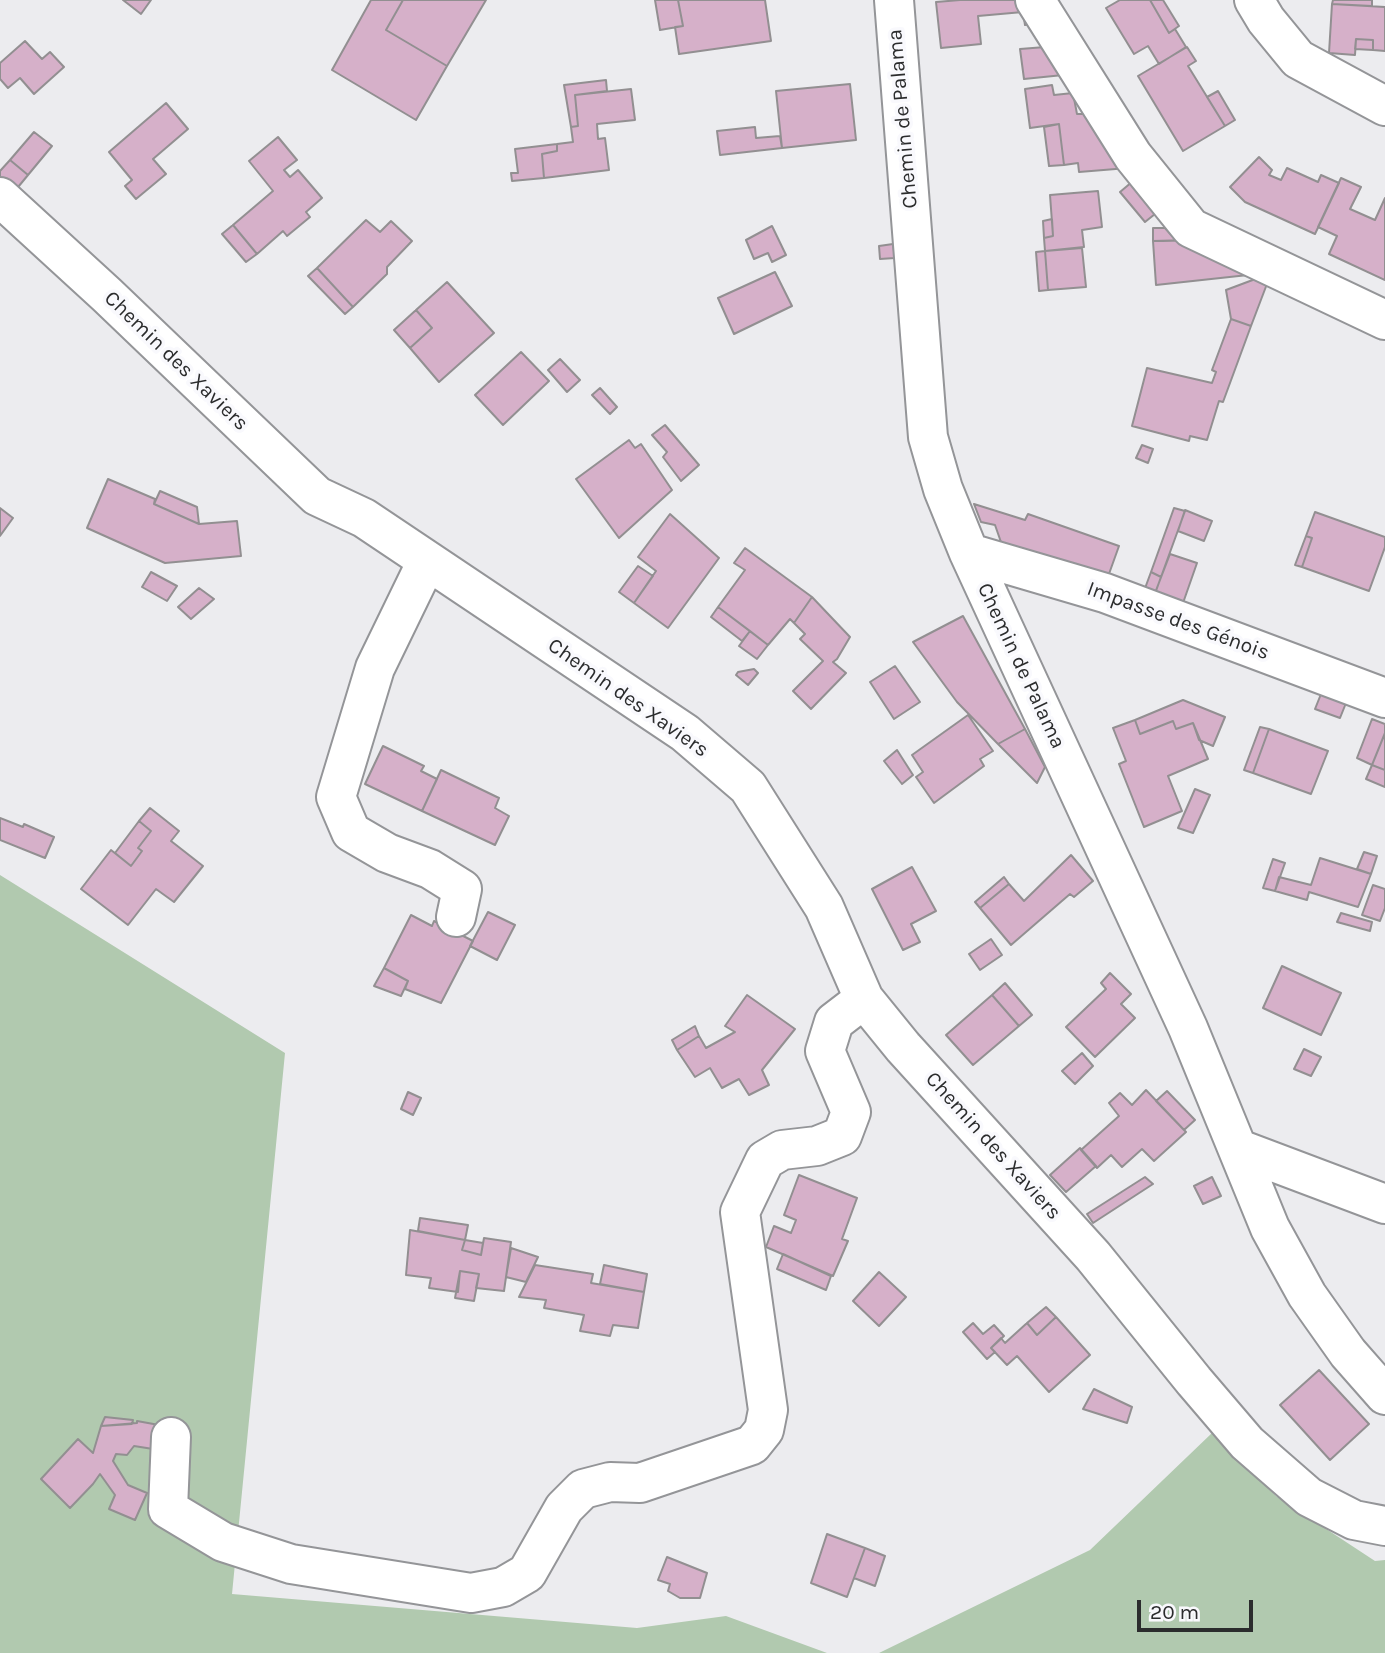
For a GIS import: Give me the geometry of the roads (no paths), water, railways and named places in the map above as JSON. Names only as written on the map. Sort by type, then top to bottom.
[{"type":"street","name":"Chemin de Palama","points":[[894,0],[928,436],[943,489],[969,553],[1188,1028],[1270,1228],[1307,1295],[1348,1353],[1385,1395]]},
{"type":"street","points":[[1035,0],[1133,156],[1191,228],[1385,320]]},
{"type":"street","points":[[1254,0],[1266,20],[1298,59],[1385,106]]},
{"type":"street","name":"Chemin des Xaviers","points":[[0,197],[107,295],[317,496],[365,518],[685,733],[748,788],[824,907],[864,999],[903,1047],[1093,1256],[1247,1443],[1309,1497],[1354,1520],[1385,1527]]},
{"type":"street","name":"Impasse des Génois","points":[[969,553],[1105,593],[1385,698]]},
{"type":"street","points":[[427,561],[375,668],[336,797],[351,832],[387,853],[430,869],[462,889],[456,917]]},
{"type":"street","points":[[171,1437],[169,1509],[223,1542],[291,1564],[471,1593],[503,1587],[527,1573],[564,1508],[583,1489],[610,1482],[640,1482],[752,1446],[764,1430],[768,1410],[740,1212],[765,1160],[782,1150],[817,1146],[842,1136],[850,1112],[825,1051],[834,1022],[864,999]]},
{"type":"street","points":[[1239,1149],[1385,1204]]}]
